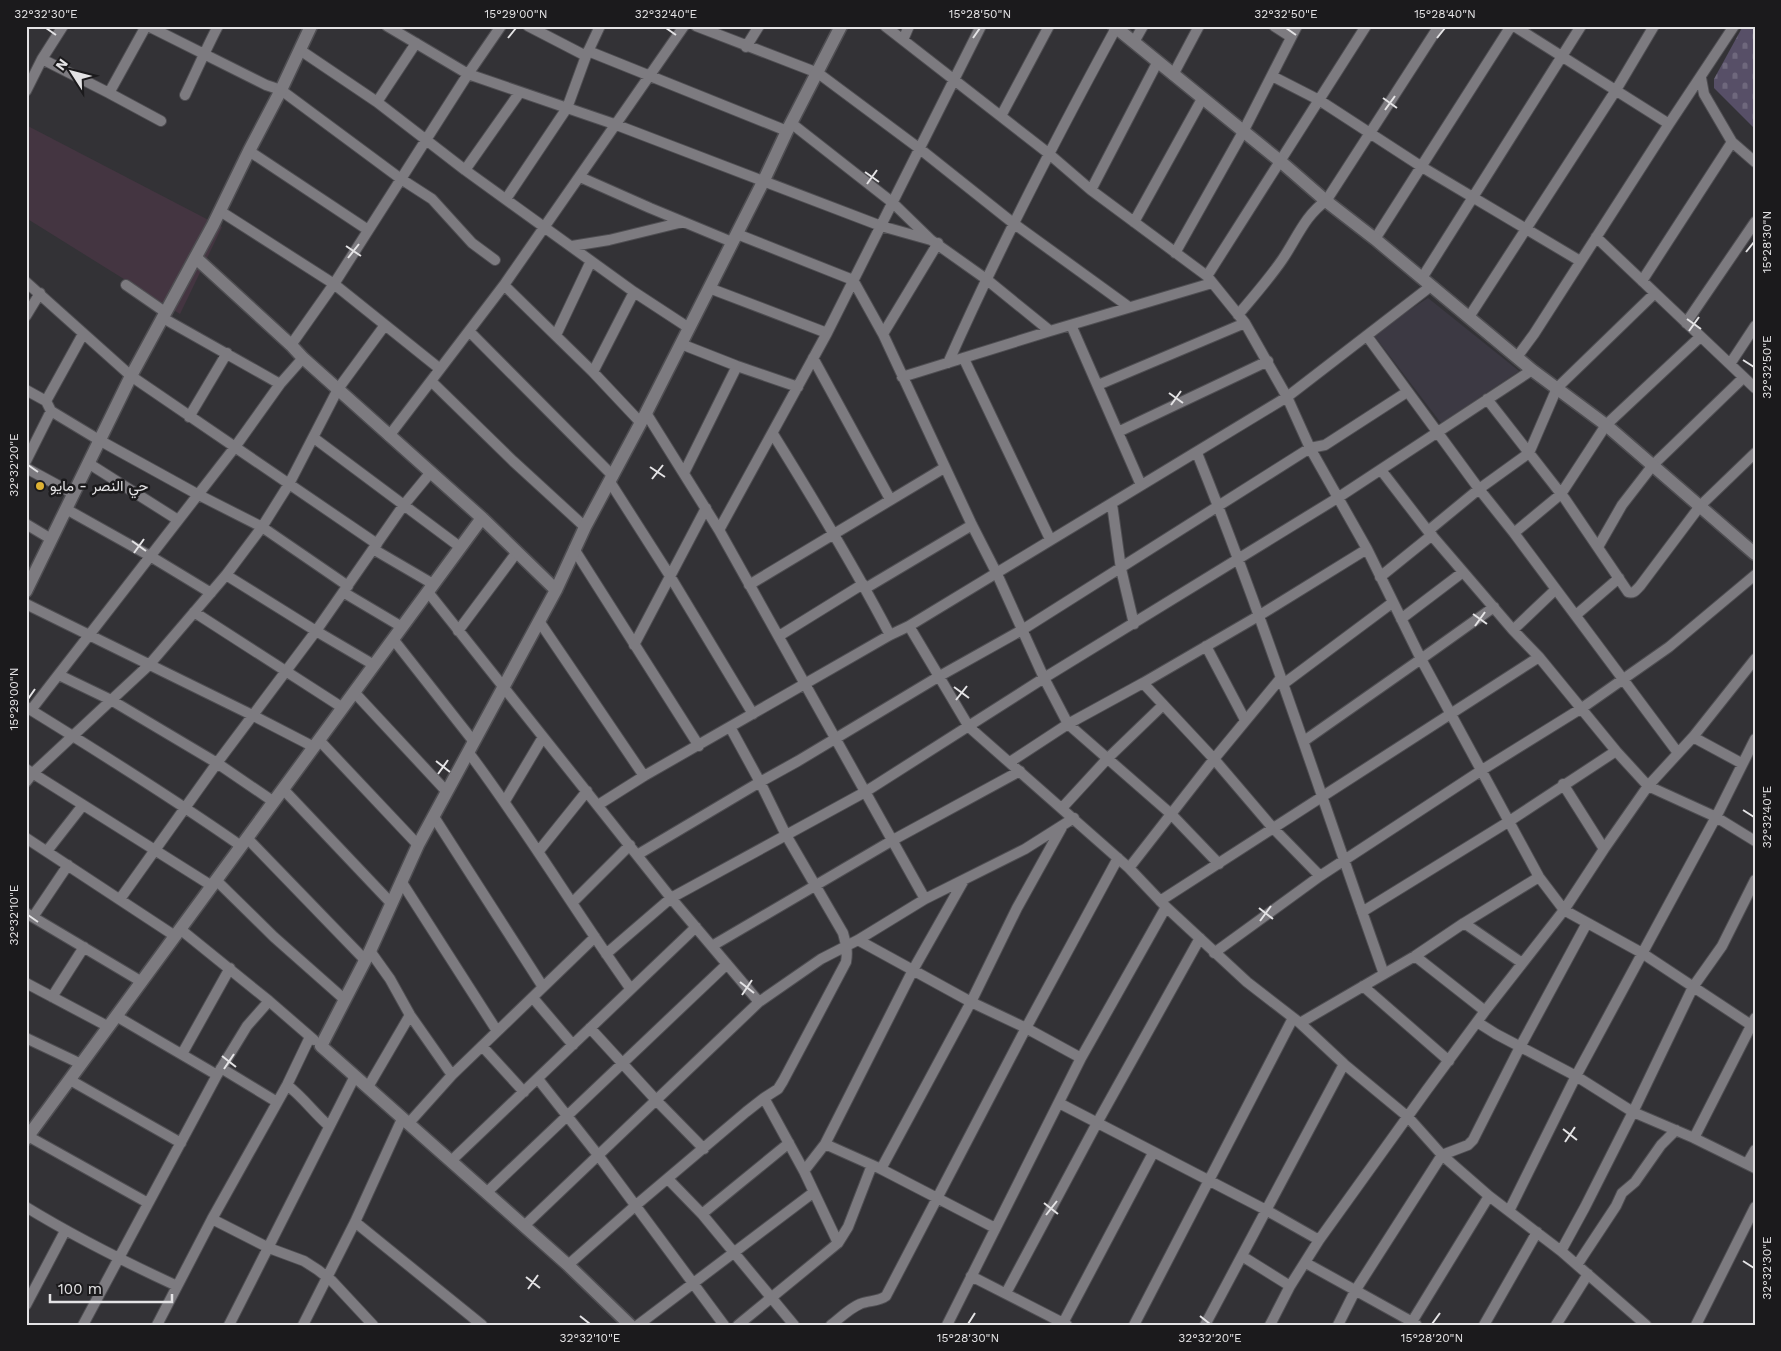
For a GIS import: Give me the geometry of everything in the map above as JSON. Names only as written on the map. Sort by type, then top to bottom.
[{"type":"street","points":[[26,91],[42,59],[63,26]]},
{"type":"street","points":[[109,93],[147,26],[266,86],[281,90],[401,179],[432,199],[472,243],[494,260]]},
{"type":"street","points":[[185,95],[218,26]]},
{"type":"street","points":[[388,26],[468,74],[614,124],[882,226],[935,242]]},
{"type":"street","points":[[292,345],[334,284],[500,26]]},
{"type":"street","points":[[528,26],[587,54],[650,75],[789,127],[893,203],[935,242],[986,279],[1050,331]]},
{"type":"street","points":[[506,199],[567,108],[587,54],[600,26]]},
{"type":"street","points":[[389,436],[504,284],[684,26]]},
{"type":"street","points":[[696,26],[746,47],[818,73],[920,149],[1013,223],[1129,307]]},
{"type":"street","points":[[746,47],[759,26]]},
{"type":"street","points":[[321,1046],[367,955],[418,845],[556,590],[585,527],[644,418],[841,26]]},
{"type":"street","points":[[885,26],[1048,153],[1091,190],[1175,252],[1209,280],[1242,319],[1268,361],[1310,448],[1367,549],[1421,659],[1539,878],[1564,910],[1642,953],[1693,987],[1753,1022],[1694,1138]]},
{"type":"street","points":[[902,40],[909,26]]},
{"type":"street","points":[[719,530],[827,333],[981,26]]},
{"type":"street","points":[[1001,116],[1049,26]]},
{"type":"street","points":[[1134,42],[1142,26]]},
{"type":"street","points":[[1173,75],[1199,26]]},
{"type":"street","points":[[1274,26],[1291,37]]},
{"type":"street","points":[[1175,252],[1243,132],[1296,26]]},
{"type":"street","points":[[902,377],[1129,307],[1209,280],[1280,161],[1366,26]]},
{"type":"street","points":[[1098,385],[1242,319],[1311,213],[1317,206],[1326,201],[1439,26]]},
{"type":"street","points":[[1375,239],[1512,26],[1669,124]]},
{"type":"street","points":[[598,805],[644,776],[890,635],[909,626],[1197,453],[1287,397],[1367,336],[1426,282],[1473,197],[1580,26]]},
{"type":"street","points":[[1469,317],[1616,90],[1654,26]]},
{"type":"street","points":[[1517,357],[1534,334],[1734,26]]},
{"type":"street","points":[[26,591],[131,376],[196,258],[281,90],[310,27]]},
{"type":"street","points":[[948,362],[1013,223],[1115,27],[1532,370],[1606,425],[1755,554]]},
{"type":"street","points":[[377,102],[416,43]]},
{"type":"street","points":[[300,50],[377,102],[465,170],[634,292],[689,328]]},
{"type":"street","points":[[42,59],[161,121]]},
{"type":"street","points":[[1091,190],[1157,63]]},
{"type":"street","points":[[1272,76],[1319,100],[1422,167],[1580,261]]},
{"type":"street","points":[[1701,78],[1704,94],[1732,142],[1755,162]]},
{"type":"street","points":[[465,170],[520,92]]},
{"type":"street","points":[[1134,222],[1202,99]]},
{"type":"street","points":[[1642,280],[1732,142]]},
{"type":"street","points":[[249,151],[368,230]]},
{"type":"street","points":[[580,177],[683,222],[853,280],[883,334],[944,468],[997,574],[1044,678],[1068,724],[1171,814],[1219,864]]},
{"type":"street","points":[[220,211],[334,284],[440,369]]},
{"type":"street","points":[[572,246],[609,240],[683,222]]},
{"type":"street","points":[[1686,323],[1755,222]]},
{"type":"street","points":[[1596,237],[1755,388]]},
{"type":"street","points":[[883,334],[935,242]]},
{"type":"street","points":[[196,258],[292,345],[303,358],[482,518],[556,590]]},
{"type":"street","points":[[556,336],[591,261]]},
{"type":"street","points":[[26,282],[131,376],[189,417],[235,446],[375,546],[430,588],[458,631],[503,689],[587,791],[671,898],[760,1002]]},
{"type":"street","points":[[504,284],[593,372],[644,418],[684,473],[719,530],[925,899]]},
{"type":"street","points":[[126,285],[164,315],[280,384]]},
{"type":"street","points":[[709,288],[827,333]]},
{"type":"street","points":[[593,372],[634,292]]},
{"type":"street","points":[[26,316],[40,293]]},
{"type":"street","points":[[1380,577],[1479,489],[1529,453],[1557,388],[1655,293]]},
{"type":"street","points":[[26,782],[30,771],[74,736],[148,665],[226,575],[262,527],[288,484],[314,438],[338,389],[385,325]]},
{"type":"street","points":[[1071,325],[1141,485]]},
{"type":"street","points":[[1730,364],[1755,326]]},
{"type":"street","points":[[468,331],[612,479],[753,714]]},
{"type":"street","points":[[46,401],[84,334]]},
{"type":"street","points":[[1367,336],[1678,754]]},
{"type":"street","points":[[1514,533],[1561,494],[1606,425],[1700,337]]},
{"type":"street","points":[[680,344],[798,387]]},
{"type":"street","points":[[189,417],[227,353]]},
{"type":"street","points":[[303,358],[280,384],[235,446],[59,675],[29,709],[244,842],[367,955],[390,979],[410,1014],[452,1075]]},
{"type":"street","points":[[813,358],[890,499]]},
{"type":"street","points":[[964,359],[1050,540]]},
{"type":"street","points":[[1118,432],[1268,361]]},
{"type":"street","points":[[684,473],[737,366]]},
{"type":"street","points":[[606,954],[671,898],[865,792],[1044,678],[1339,497],[1436,431],[1532,370]]},
{"type":"street","points":[[1598,547],[1622,504],[1652,465],[1743,378]]},
{"type":"street","points":[[431,381],[513,461],[585,527]]},
{"type":"street","points":[[26,390],[46,401],[51,411],[99,440],[262,527],[345,589],[402,627]]},
{"type":"street","points":[[636,855],[836,739],[938,677],[1022,630],[1310,448],[1324,445],[1407,392]]},
{"type":"street","points":[[1487,398],[1561,494],[1628,592],[1635,592],[1700,506],[1753,459]]},
{"type":"street","points":[[26,461],[51,411]]},
{"type":"street","points":[[773,434],[834,534],[890,635]]},
{"type":"street","points":[[314,438],[460,547]]},
{"type":"street","points":[[1197,453],[1260,615],[1281,682],[1304,741],[1384,974]]},
{"type":"street","points":[[88,463],[178,520]]},
{"type":"street","points":[[26,468],[74,494]]},
{"type":"street","points":[[749,585],[944,468]]},
{"type":"street","points":[[1381,470],[1430,533],[1512,630],[1539,656],[1616,751],[1648,786],[1716,817],[1755,840]]},
{"type":"street","points":[[120,899],[154,849],[252,715],[316,631],[403,506],[431,472]]},
{"type":"street","points":[[1112,504],[1121,568],[1134,624]]},
{"type":"street","points":[[634,645],[706,508]]},
{"type":"street","points":[[66,510],[150,556],[211,593]]},
{"type":"street","points":[[148,1203],[27,1137],[482,518]]},
{"type":"street","points":[[26,524],[51,539]]},
{"type":"street","points":[[778,636],[972,525]]},
{"type":"street","points":[[574,549],[699,746]]},
{"type":"street","points":[[1010,762],[1068,724],[1144,684],[1367,549]]},
{"type":"street","points":[[458,631],[517,552]]},
{"type":"street","points":[[1401,619],[1463,572]]},
{"type":"street","points":[[226,575],[316,631],[374,664]]},
{"type":"street","points":[[1214,953],[1344,860],[1482,770],[1582,708],[1669,647],[1755,575]]},
{"type":"street","points":[[1576,615],[1619,578]]},
{"type":"street","points":[[1512,630],[1555,590]]},
{"type":"street","points":[[1129,868],[1245,720],[1281,682],[1392,603]]},
{"type":"street","points":[[26,604],[252,715],[316,743],[418,845]]},
{"type":"street","points":[[1304,741],[1494,607]]},
{"type":"street","points":[[194,612],[343,708]]},
{"type":"street","points":[[539,621],[644,776]]},
{"type":"street","points":[[909,626],[969,727],[1129,868],[1214,953],[1247,982],[1296,1020],[1344,1064],[1408,1117],[1442,1155],[1488,1196],[1538,1232],[1646,1325]]},
{"type":"street","points":[[393,639],[471,747],[538,852],[630,988]]},
{"type":"street","points":[[1206,646],[1245,720]]},
{"type":"street","points":[[947,1325],[1081,1058],[1163,904],[1272,827],[1539,656]]},
{"type":"street","points":[[1261,1325],[1271,1323],[1290,1286],[1320,1240],[1485,1011],[1564,910],[1604,848],[1648,786],[1693,737],[1755,659]]},
{"type":"street","points":[[59,675],[112,700],[217,763],[274,802]]},
{"type":"street","points":[[1144,684],[1214,759],[1272,827],[1320,876]]},
{"type":"street","points":[[354,692],[447,792]]},
{"type":"street","points":[[1062,808],[1107,759],[1163,705]]},
{"type":"street","points":[[568,1265],[746,1112],[778,1089],[846,962],[848,954],[843,934],[786,835],[730,727]]},
{"type":"street","points":[[505,801],[542,737]]},
{"type":"street","points":[[1693,737],[1741,763]]},
{"type":"street","points":[[1509,1211],[1576,1076],[1716,817],[1741,763],[1755,739]]},
{"type":"street","points":[[1362,912],[1508,822],[1616,751]]},
{"type":"street","points":[[30,771],[154,849],[214,883],[344,999]]},
{"type":"street","points":[[712,946],[893,840],[1020,771]]},
{"type":"street","points":[[1564,784],[1604,848]]},
{"type":"street","points":[[283,789],[391,903]]},
{"type":"street","points":[[538,852],[587,791]]},
{"type":"street","points":[[47,852],[83,805]]},
{"type":"street","points":[[434,817],[543,987]]},
{"type":"street","points":[[524,1226],[726,1032],[760,1002],[802,972],[925,899],[1025,849],[1074,818]]},
{"type":"street","points":[[738,1325],[838,1243],[848,1227],[877,1167],[971,1002],[1016,908],[1062,827]]},
{"type":"street","points":[[26,838],[120,899],[178,933],[230,968],[487,1192],[568,1265],[630,1325]]},
{"type":"street","points":[[572,903],[630,845]]},
{"type":"street","points":[[831,1325],[857,1305],[867,1301],[882,1299],[886,1296],[1026,1028],[1118,858]]},
{"type":"street","points":[[68,865],[30,915],[142,982]]},
{"type":"street","points":[[1134,1325],[1296,1020],[1363,986],[1415,956],[1464,923],[1539,878]]},
{"type":"street","points":[[804,1171],[824,1144],[913,970],[964,880]]},
{"type":"street","points":[[1561,1251],[1633,1112],[1693,987],[1722,946],[1755,880]]},
{"type":"street","points":[[401,881],[497,1031]]},
{"type":"street","points":[[1464,923],[1522,963]]},
{"type":"street","points":[[1338,1325],[1355,1290],[1442,1155],[1468,1145],[1473,1140],[1520,1047],[1587,923]]},
{"type":"street","points":[[451,1161],[696,927]]},
{"type":"street","points":[[303,1325],[405,1122],[595,937]]},
{"type":"street","points":[[1006,1293],[1097,1123],[1200,938]]},
{"type":"street","points":[[858,940],[971,1002],[1026,1028],[1081,1058]]},
{"type":"street","points":[[52,997],[84,947]]},
{"type":"street","points":[[1415,956],[1485,1011]]},
{"type":"street","points":[[487,1192],[727,964]]},
{"type":"street","points":[[182,1054],[230,968]]},
{"type":"street","points":[[26,983],[109,1027]]},
{"type":"street","points":[[1363,986],[1448,1062]]},
{"type":"street","points":[[533,998],[573,1045]]},
{"type":"street","points":[[83,1325],[219,1071],[247,1026],[269,1001]]},
{"type":"street","points":[[368,1087],[410,1014]]},
{"type":"street","points":[[116,1016],[182,1054],[219,1071],[277,1102]]},
{"type":"street","points":[[1477,1022],[1576,1076],[1633,1112],[1694,1138],[1751,1166],[1755,1150]]},
{"type":"street","points":[[590,1028],[704,1149]]},
{"type":"street","points":[[157,1325],[212,1219],[287,1085],[310,1037]]},
{"type":"street","points":[[27,1039],[81,1064]]},
{"type":"street","points":[[482,1046],[524,1092]]},
{"type":"street","points":[[1204,1325],[1344,1064]]},
{"type":"street","points":[[229,1325],[355,1076]]},
{"type":"street","points":[[538,1079],[568,1115],[724,1325]]},
{"type":"street","points":[[70,1080],[182,1143]]},
{"type":"street","points":[[287,1085],[302,1097],[315,1114],[329,1126]]},
{"type":"street","points":[[764,1098],[804,1171],[838,1243]]},
{"type":"street","points":[[1059,1103],[1320,1240]]},
{"type":"street","points":[[1577,1265],[1616,1206],[1622,1193],[1635,1182],[1661,1145],[1676,1130]]},
{"type":"street","points":[[702,1214],[789,1143]]},
{"type":"street","points":[[824,1144],[877,1167],[995,1228]]},
{"type":"street","points":[[971,1276],[1065,1324],[1153,1153]]},
{"type":"street","points":[[668,1179],[702,1214],[794,1325]]},
{"type":"street","points":[[638,1325],[814,1192]]},
{"type":"street","points":[[1306,1262],[1413,1324],[1488,1196]]},
{"type":"street","points":[[26,1207],[65,1231],[118,1259],[177,1286]]},
{"type":"street","points":[[1696,1325],[1755,1207]]},
{"type":"street","points":[[212,1219],[268,1248],[301,1259],[327,1276],[373,1325]]},
{"type":"street","points":[[355,1222],[482,1325]]},
{"type":"street","points":[[26,1305],[65,1231]]},
{"type":"street","points":[[1484,1325],[1538,1232]]},
{"type":"street","points":[[1242,1256],[1290,1286]]},
{"type":"street","points":[[1556,1325],[1588,1274]]},
{"type":"street","points":[[1629,1325],[1635,1315]]},
{"type":"shaded area","points":[[26,125],[222,227],[180,314],[26,218]]},
{"type":"shaded area","points":[[1428,298],[1519,371],[1441,423],[1373,334]]},
{"type":"green space","points":[[1743,26],[1755,26],[1755,129],[1714,88],[1714,79]]},
{"type":"place","name":"حي النصر - مايو","points":[[40,486]]}]
